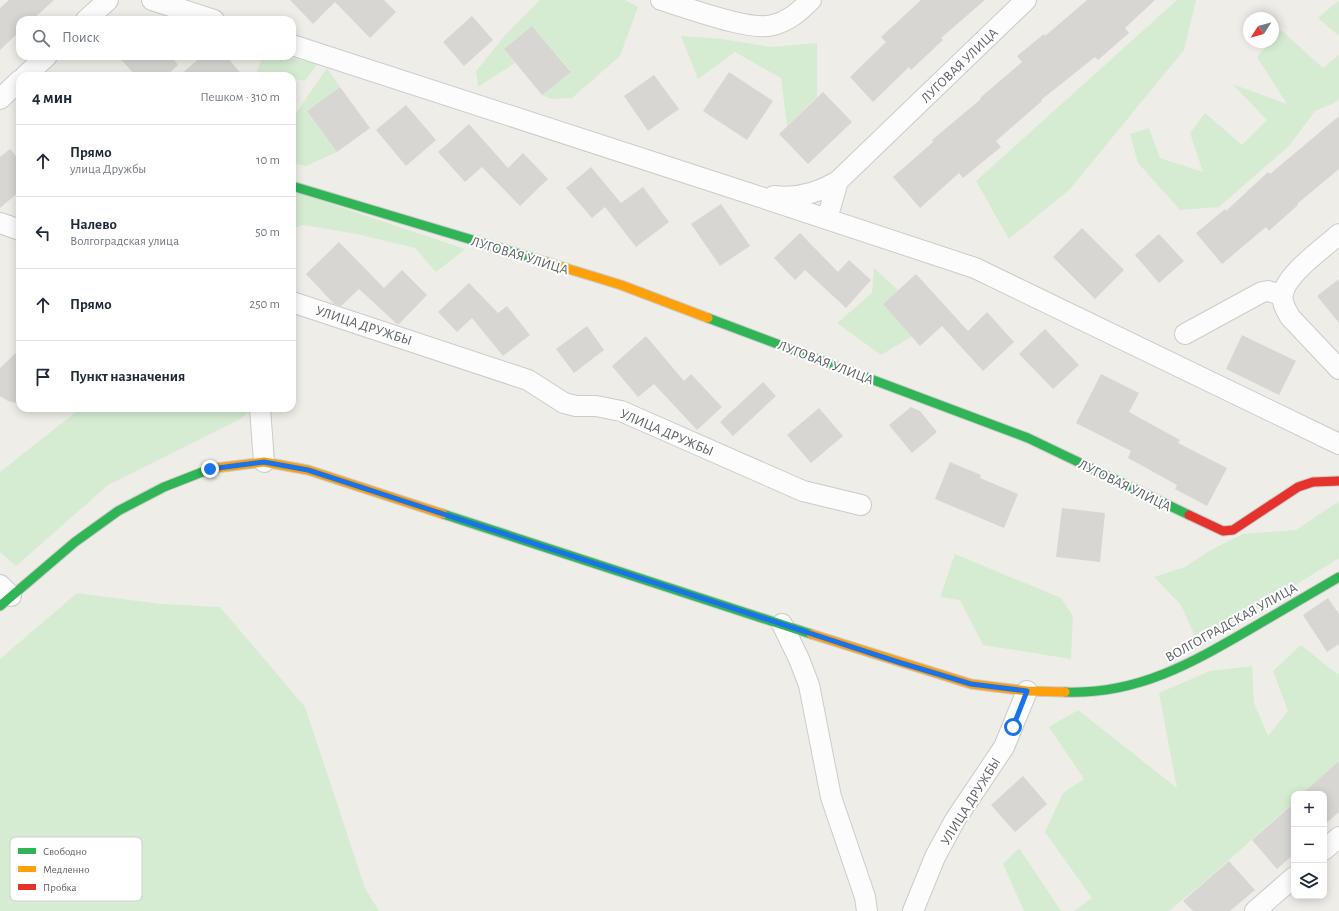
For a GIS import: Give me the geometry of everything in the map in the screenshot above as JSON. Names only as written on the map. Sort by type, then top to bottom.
[{"type":"street","points":[[90,16],[108,0]]},
{"type":"street","points":[[152,0],[202,16]]},
{"type":"street","points":[[661,0],[741,24],[772,26],[785,21],[799,12],[811,0]]},
{"type":"street","name":"ЛУГОВАЯ УЛИЦА","points":[[748,193],[780,197],[806,195],[825,189],[838,180],[1026,0]]},
{"type":"street","name":"ЛУГОВАЯ УЛИЦА","points":[[296,46],[975,268],[1339,444]]},
{"type":"street","points":[[31,72],[43,60]]},
{"type":"street","points":[[827,219],[838,180]]},
{"type":"street","name":"ЛУГОВАЯ УЛИЦА","points":[[296,187],[629,288],[1028,438],[1223,531],[1233,530],[1298,486],[1312,482],[1339,481]]},
{"type":"street","points":[[0,223],[16,229]]},
{"type":"street","points":[[1339,234],[1293,275],[1285,284],[1282,295],[1284,307],[1290,317],[1339,369]]},
{"type":"street","points":[[1185,334],[1262,292],[1268,291],[1282,295]]},
{"type":"street","name":"УЛИЦА ДРУЖБЫ","points":[[296,303],[528,380],[564,403],[576,406],[596,406],[621,411],[803,491],[861,505]]},
{"type":"street","points":[[260,412],[264,462]]},
{"type":"street","name":"ВОЛГОГРАДСКАЯ УЛИЦА","points":[[4,596],[118,511],[164,487],[210,469],[264,462],[308,470],[898,662],[971,684],[1027,691],[1086,693],[1136,684],[1166,674],[1206,655],[1339,577]]},
{"type":"street","points":[[782,624],[810,685],[831,797],[865,897],[867,911]]},
{"type":"street","name":"УЛИЦА ДРУЖБЫ","points":[[913,911],[935,857],[955,820],[1004,747],[1027,691]]},
{"type":"street","points":[[1327,847],[1339,837]]},
{"type":"street","points":[[1255,911],[1291,880]]},
{"type":"green space","points":[[540,0],[625,0],[638,7],[620,56],[572,98],[551,99],[542,95],[571,71],[532,26],[504,49],[515,63],[478,87],[476,71],[507,33]]},
{"type":"green space","points":[[1177,0],[1196,0],[1184,50],[1070,189],[1009,239],[976,181]]},
{"type":"green space","points":[[1339,0],[1339,36],[1318,18]]},
{"type":"green space","points":[[1281,30],[1323,68],[1339,55],[1339,98],[1334,103],[1315,111],[1289,146],[1219,207],[1180,210],[1138,163],[1130,134],[1149,128],[1160,158],[1203,172],[1190,133],[1205,113],[1242,145],[1267,120],[1232,84],[1287,104],[1257,57],[1265,48],[1279,48],[1279,32]]},
{"type":"green space","points":[[681,36],[722,39],[772,47],[817,43],[817,97],[787,126],[781,78],[735,52],[698,79]]},
{"type":"green space","points":[[296,59],[317,64],[305,81],[296,79],[296,72],[257,72],[261,60]]},
{"type":"green space","points":[[327,68],[340,87],[307,111],[337,152],[306,166],[296,164],[296,113]]},
{"type":"green space","points":[[296,192],[465,249],[436,272],[415,248],[357,234],[304,225],[296,227]]},
{"type":"green space","points":[[874,268],[898,290],[883,304],[919,332],[881,355],[837,323],[872,293]]},
{"type":"green space","points":[[76,412],[249,412],[240,419],[108,485],[16,566],[0,552],[0,472]]},
{"type":"green space","points":[[1339,501],[1339,558],[1236,622],[1195,636],[1181,605],[1154,577],[1185,567],[1209,551],[1243,534],[1296,530]]},
{"type":"green space","points":[[955,554],[1061,598],[1073,616],[1071,659],[983,645],[960,600],[940,597]]},
{"type":"green space","points":[[77,593],[160,604],[220,607],[305,707],[365,888],[379,911],[0,911],[0,659]]},
{"type":"green space","points":[[1301,645],[1337,674],[1339,672],[1339,761],[1306,791],[1291,791],[1291,805],[1169,911],[1074,911],[1092,898],[1045,832],[1063,793],[1084,779],[1049,727],[1078,710],[1177,788],[1159,693],[1210,671],[1252,666],[1254,703],[1268,736],[1288,711],[1273,671]]},
{"type":"green space","points":[[1019,848],[1061,911],[1024,911],[1003,864]]},
{"type":"building","points":[[9,0],[54,0],[36,16],[16,16],[16,35],[0,50],[0,8]]},
{"type":"building","points":[[290,0],[384,0],[396,12],[370,38],[335,2],[313,24]]},
{"type":"building","points":[[921,0],[985,0],[941,38],[943,40],[911,70],[909,67],[873,102],[850,77],[886,42],[881,37]]},
{"type":"building","points":[[1087,0],[1155,0],[1125,28],[1129,33],[1098,60],[1095,57],[1041,100],[1042,101],[996,141],[1001,147],[963,178],[959,173],[920,208],[893,177],[933,142],[932,140],[1022,62],[1017,56],[1044,34],[1045,36]]},
{"type":"building","points":[[472,16],[493,40],[464,66],[443,42]]},
{"type":"building","points":[[532,26],[571,72],[542,95],[504,49]]},
{"type":"building","points":[[122,60],[174,60],[178,65],[170,72],[132,72]]},
{"type":"building","points":[[197,60],[229,60],[240,72],[184,72]]},
{"type":"building","points":[[729,72],[773,101],[747,140],[703,111]]},
{"type":"building","points":[[654,75],[679,109],[648,131],[624,96]]},
{"type":"building","points":[[340,87],[370,128],[337,152],[307,111]]},
{"type":"building","points":[[823,92],[852,122],[808,164],[779,134]]},
{"type":"building","points":[[406,105],[436,140],[406,166],[376,130]]},
{"type":"building","points":[[1339,116],[1339,169],[1297,204],[1298,205],[1269,231],[1266,227],[1222,264],[1196,233],[1225,209],[1226,211],[1268,172],[1270,174]]},
{"type":"building","points":[[469,124],[508,168],[523,153],[548,179],[520,206],[482,167],[465,182],[438,152]]},
{"type":"building","points":[[10,149],[16,156],[16,194],[0,208],[0,157]]},
{"type":"building","points":[[591,167],[621,203],[643,187],[669,222],[636,247],[605,207],[592,218],[566,188]]},
{"type":"building","points":[[721,204],[750,246],[720,266],[691,224]]},
{"type":"building","points":[[1082,228],[1124,270],[1095,299],[1053,257]]},
{"type":"building","points":[[800,233],[838,272],[849,260],[871,280],[846,308],[805,270],[795,280],[774,258]]},
{"type":"building","points":[[1159,234],[1184,261],[1159,283],[1135,255]]},
{"type":"building","points":[[339,242],[384,288],[402,270],[427,295],[398,325],[359,289],[341,306],[334,304],[306,274]]},
{"type":"building","points":[[916,274],[968,331],[987,312],[1014,342],[983,371],[942,326],[920,346],[883,304]]},
{"type":"building","points":[[1339,279],[1339,323],[1317,296]]},
{"type":"building","points":[[469,283],[498,313],[507,306],[530,335],[503,356],[472,318],[457,332],[438,312]]},
{"type":"building","points":[[587,326],[604,350],[574,373],[556,349]]},
{"type":"building","points":[[1045,329],[1079,365],[1053,389],[1019,354]]},
{"type":"building","points":[[1242,335],[1296,361],[1279,395],[1226,369]]},
{"type":"building","points":[[646,336],[684,381],[691,374],[722,407],[697,430],[654,384],[638,397],[612,366]]},
{"type":"building","points":[[16,353],[16,403],[8,401],[0,396],[0,368]]},
{"type":"building","points":[[1101,374],[1139,393],[1129,412],[1180,440],[1178,443],[1227,468],[1207,506],[1175,489],[1177,485],[1128,458],[1131,451],[1076,423]]},
{"type":"building","points":[[763,382],[776,396],[733,436],[720,422]]},
{"type":"building","points":[[911,407],[920,411],[937,432],[912,453],[889,425]]},
{"type":"building","points":[[819,408],[843,436],[811,463],[787,435]]},
{"type":"building","points":[[950,462],[981,475],[980,478],[1018,494],[1004,528],[935,499]]},
{"type":"building","points":[[1062,508],[1105,513],[1100,562],[1056,557]]},
{"type":"building","points":[[1328,598],[1339,614],[1339,644],[1327,652],[1303,615]]},
{"type":"building","points":[[1339,761],[1339,812],[1327,822],[1327,791],[1305,791]]},
{"type":"building","points":[[1023,776],[1047,804],[1015,832],[991,805]]},
{"type":"building","points":[[1291,806],[1291,857],[1277,869],[1252,840]]},
{"type":"building","points":[[1229,861],[1255,890],[1230,911],[1193,911],[1183,901]]},
{"type":"traffic: fast","points":[[296,187],[546,262]]},
{"type":"traffic: fast","points":[[708,318],[1028,438],[1189,515]]},
{"type":"traffic: fast","points":[[0,606],[75,542],[118,511],[164,487],[216,468]]},
{"type":"traffic: fast","points":[[443,514],[811,634]]},
{"type":"traffic: fast","points":[[1065,692],[1091,692],[1116,688],[1163,674],[1208,653],[1339,577]]},
{"type":"traffic: slow","points":[[546,262],[621,285],[708,318]]},
{"type":"traffic: slow","points":[[216,468],[264,462],[308,470],[443,514]]},
{"type":"traffic: slow","points":[[811,634],[971,684],[1027,691],[1065,692]]},
{"type":"traffic: jam","points":[[1189,515],[1223,531],[1233,530],[1298,487],[1313,482],[1339,481]]},
{"type":"route","points":[[210,469],[264,462],[308,470],[898,662],[971,684],[1027,691],[1013,727]]}]
